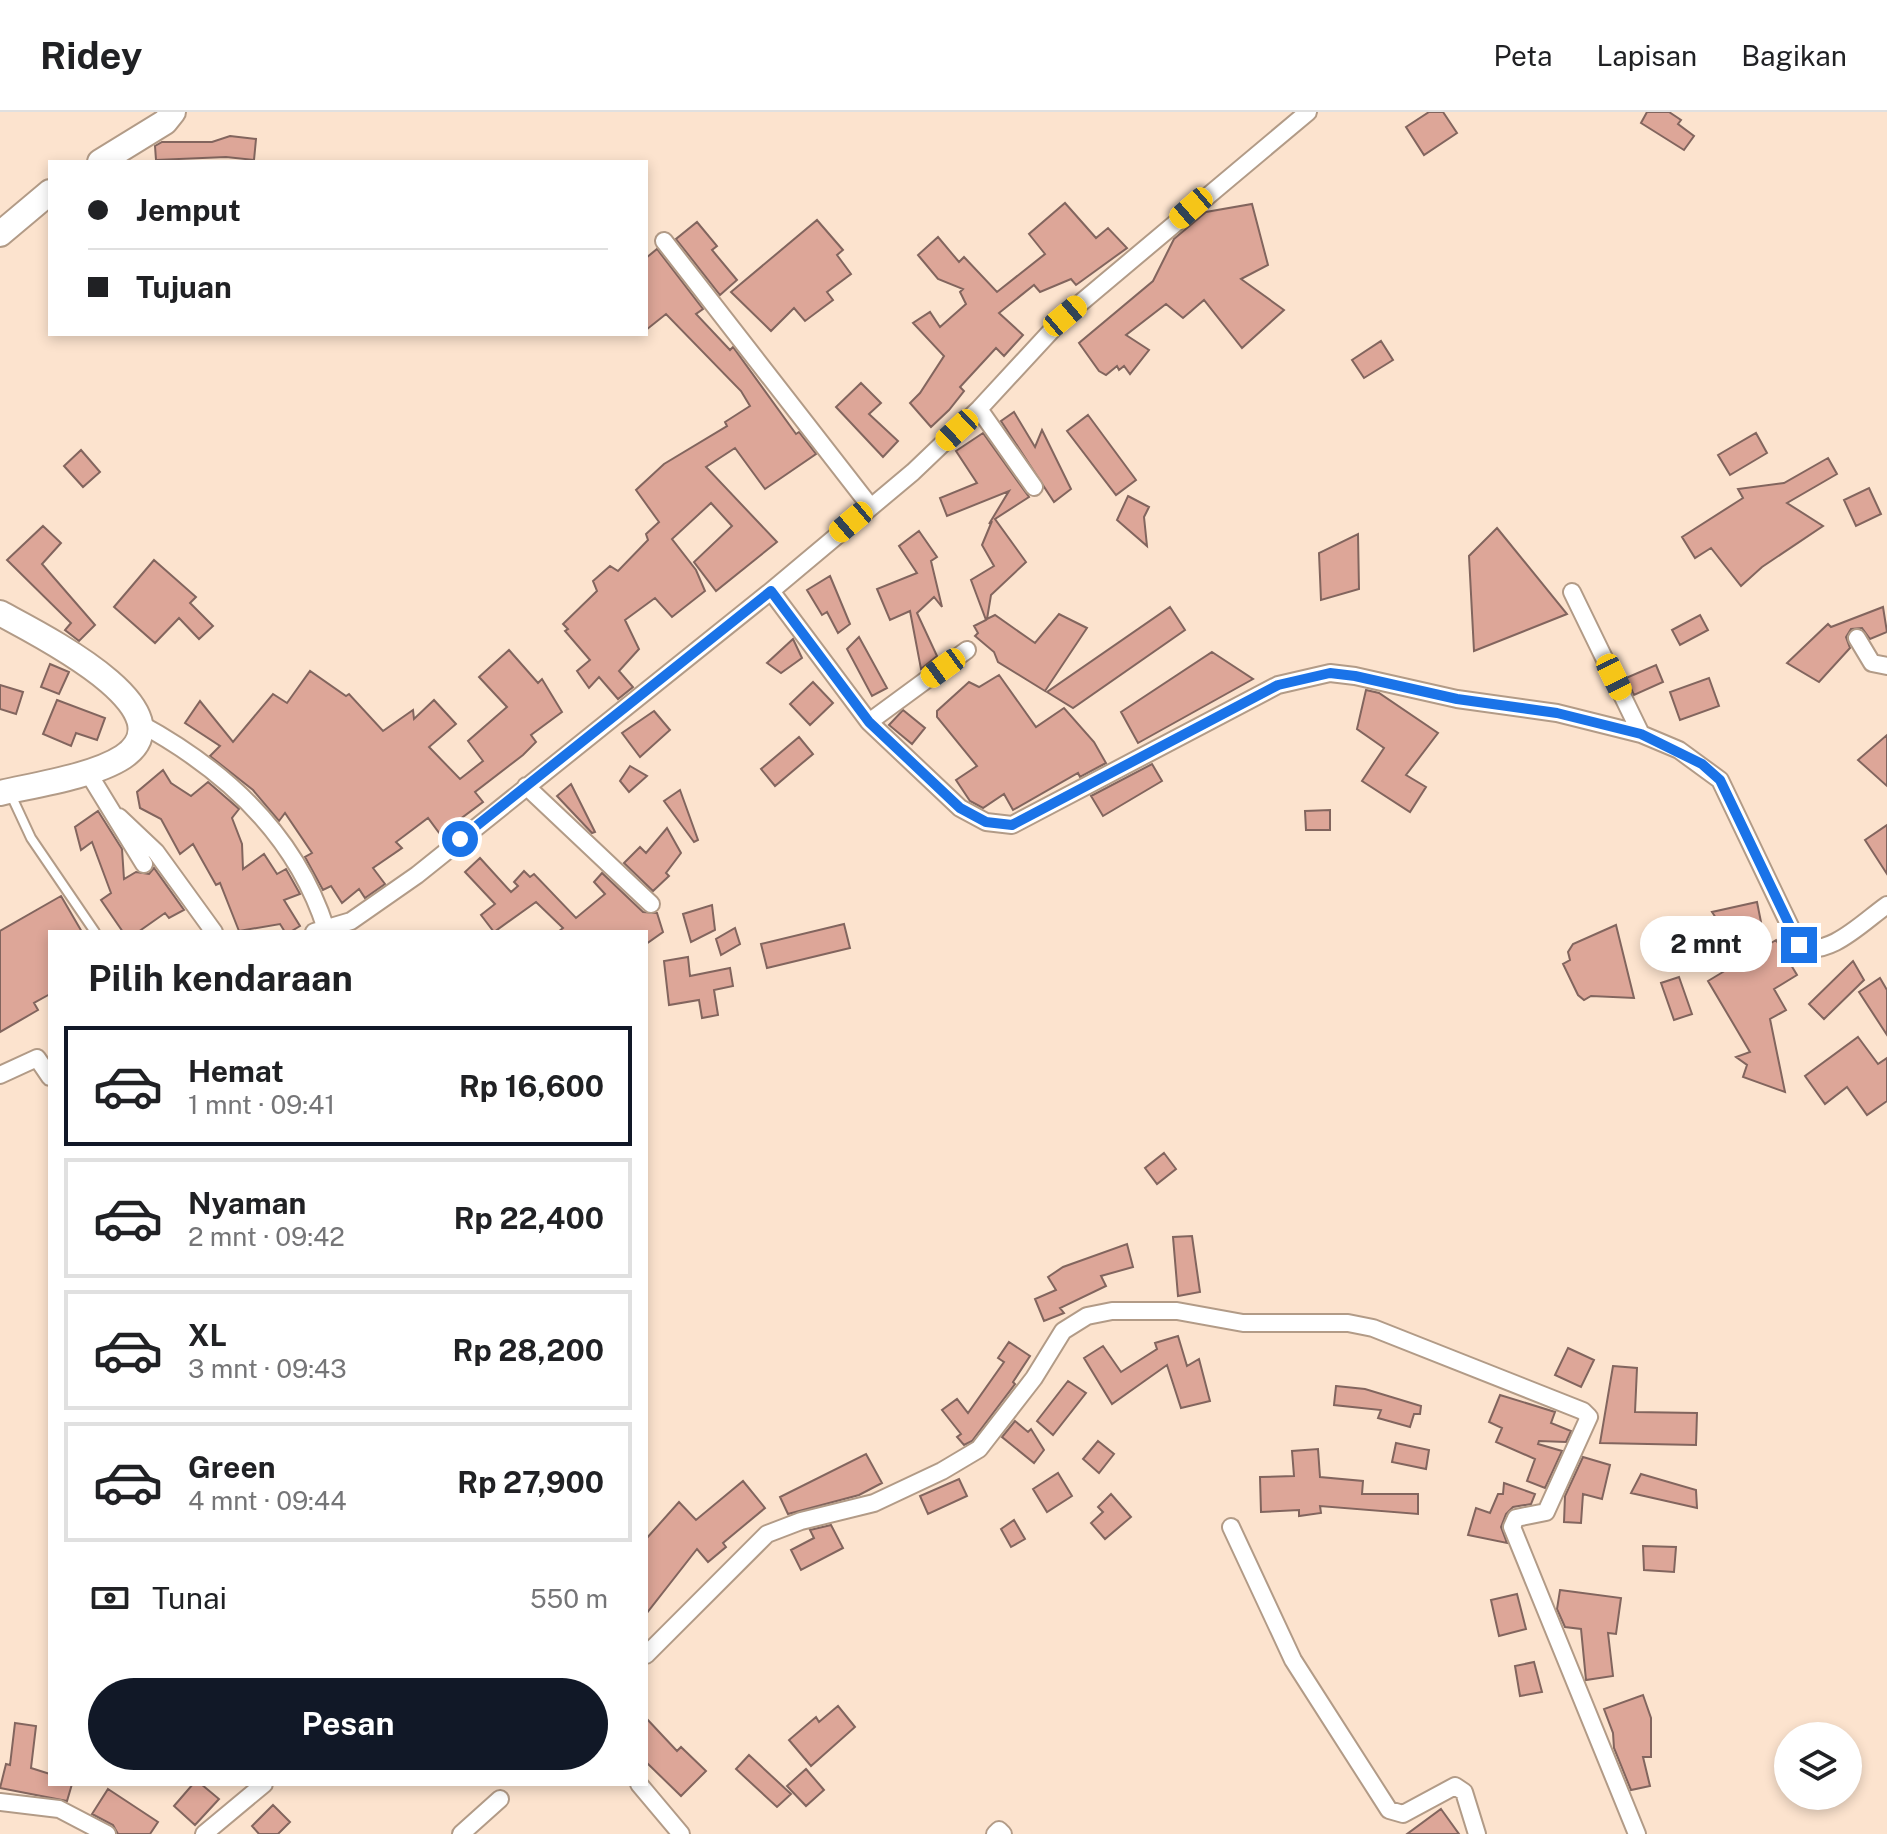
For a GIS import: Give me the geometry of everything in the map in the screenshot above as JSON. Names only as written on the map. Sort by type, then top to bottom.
[{"type":"street","points":[[103,160],[165,122],[173,112]]},
{"type":"street","points":[[323,930],[351,921],[417,875],[771,591],[913,472],[979,409],[1065,316],[1302,117],[1322,112]]},
{"type":"street","points":[[0,234],[48,194]]},
{"type":"street","points":[[664,241],[870,506]]},
{"type":"street","points":[[979,409],[1034,487]]},
{"type":"street","points":[[771,591],[869,722],[960,808],[986,822],[1012,825],[1278,685],[1330,673],[1457,699],[1557,713],[1641,734],[1679,750],[1720,780],[1799,945],[1811,951],[1823,949],[1887,905]]},
{"type":"street","points":[[1572,592],[1641,734]]},
{"type":"street","points":[[0,613],[98,670],[122,691],[139,723],[184,747],[236,789],[282,839],[316,899],[320,930]]},
{"type":"street","points":[[1857,638],[1872,663],[1887,666]]},
{"type":"street","points":[[869,722],[967,650]]},
{"type":"street","points":[[5,792],[87,771],[123,757],[137,742],[139,723]]},
{"type":"street","points":[[87,771],[119,817],[144,864]]},
{"type":"street","points":[[526,786],[651,904]]},
{"type":"street","points":[[119,817],[156,852],[213,930]]},
{"type":"street","points":[[0,1075],[43,1055]]},
{"type":"street","points":[[648,1653],[767,1534],[801,1521],[874,1503],[964,1460],[979,1449],[1034,1378],[1063,1331],[1075,1321],[1112,1311],[1177,1311],[1243,1323],[1348,1323],[1373,1328],[1464,1362],[1583,1411],[1589,1417],[1546,1512],[1516,1518],[1512,1527],[1637,1834]]},
{"type":"street","points":[[1231,1527],[1293,1660],[1389,1810],[1403,1814],[1455,1786],[1464,1792],[1477,1834]]},
{"type":"street","points":[[204,1834],[262,1786]]},
{"type":"street","points":[[641,1786],[678,1833]]},
{"type":"street","points":[[461,1834],[500,1799]]},
{"type":"street","points":[[0,1802],[59,1809],[107,1834]]},
{"type":"street","points":[[995,1834],[999,1830],[1003,1834]]},
{"type":"lane","points":[[5,792],[31,838],[94,930]]},
{"type":"building","points":[[1429,112],[1443,112],[1457,133],[1424,155],[1406,127]]},
{"type":"building","points":[[1647,112],[1669,112],[1681,120],[1678,124],[1694,136],[1684,150],[1641,123]]},
{"type":"building","points":[[230,136],[256,139],[254,160],[226,157],[156,160],[155,146],[162,142],[212,142]]},
{"type":"building","points":[[1065,203],[1096,238],[1108,228],[1127,248],[1076,285],[1071,279],[1040,292],[1034,285],[999,313],[1023,335],[1004,356],[996,348],[960,387],[964,391],[949,410],[931,427],[910,403],[944,356],[913,323],[930,312],[940,327],[966,304],[960,292],[963,289],[938,279],[918,255],[938,237],[959,262],[964,257],[997,292],[1045,254],[1029,234]]},
{"type":"building","points":[[1252,204],[1268,265],[1241,279],[1284,310],[1242,348],[1204,300],[1183,318],[1166,304],[1126,335],[1149,350],[1130,374],[1124,366],[1119,370],[1117,366],[1106,375],[1099,371],[1079,343],[1153,281],[1174,239],[1206,212]]},
{"type":"building","points":[[817,220],[843,250],[837,255],[851,274],[827,292],[833,300],[805,321],[794,308],[771,331],[731,292]]},
{"type":"building","points":[[697,222],[717,246],[712,250],[737,280],[720,295],[676,239]]},
{"type":"building","points":[[657,249],[703,309],[696,314],[730,350],[733,347],[796,434],[799,432],[816,454],[765,489],[735,448],[706,467],[777,542],[716,591],[694,562],[732,526],[711,503],[672,539],[696,570],[705,591],[672,617],[655,598],[625,620],[639,649],[619,671],[633,687],[618,699],[599,677],[589,688],[577,671],[590,660],[565,631],[568,629],[563,624],[597,591],[593,581],[610,566],[618,571],[648,540],[646,534],[659,522],[636,490],[664,464],[727,426],[725,422],[750,406],[741,391],[666,314],[648,328],[648,256]]},
{"type":"building","points":[[1381,341],[1393,360],[1364,378],[1352,360]]},
{"type":"building","points":[[861,383],[881,403],[869,414],[898,441],[883,457],[836,407]]},
{"type":"building","points":[[1014,412],[1035,447],[1042,430],[1071,489],[1054,502],[1001,421]]},
{"type":"building","points":[[1088,415],[1136,480],[1116,495],[1067,431]]},
{"type":"building","points":[[983,433],[1029,497],[995,519],[1026,562],[991,595],[987,619],[995,615],[1035,643],[1059,614],[1087,628],[1045,691],[998,662],[994,652],[975,636],[978,633],[974,626],[986,620],[971,580],[994,566],[982,545],[992,521],[989,524],[1009,491],[947,516],[940,498],[977,483],[956,451]]},
{"type":"building","points":[[1756,433],[1767,453],[1730,475],[1718,455]]},
{"type":"building","points":[[81,450],[100,472],[83,487],[64,466]]},
{"type":"building","points":[[1828,458],[1837,474],[1787,503],[1823,526],[1762,567],[1741,586],[1711,548],[1695,558],[1682,537],[1743,498],[1738,489],[1784,483]]},
{"type":"building","points":[[1869,488],[1881,514],[1856,526],[1844,500]]},
{"type":"building","points":[[1128,496],[1149,507],[1144,517],[1147,546],[1117,520]]},
{"type":"building","points":[[43,526],[61,543],[42,564],[95,625],[79,641],[65,630],[71,623],[7,560]]},
{"type":"building","points":[[1497,528],[1567,614],[1474,651],[1469,556]]},
{"type":"building","points":[[919,531],[937,557],[931,561],[942,607],[934,597],[917,613],[937,656],[921,669],[910,611],[890,620],[877,589],[917,573],[899,546]]},
{"type":"building","points":[[1358,534],[1359,589],[1321,600],[1319,553]]},
{"type":"building","points":[[154,560],[196,597],[190,603],[213,626],[199,639],[179,618],[155,643],[114,607]]},
{"type":"building","points":[[830,576],[850,624],[838,633],[827,612],[822,615],[807,590]]},
{"type":"building","points":[[1170,607],[1185,630],[1073,708],[1047,692]]},
{"type":"building","points":[[1883,607],[1887,632],[1870,639],[1862,628],[1851,629],[1846,637],[1850,648],[1819,682],[1787,663],[1828,624],[1831,627]]},
{"type":"building","points":[[1700,615],[1708,630],[1680,645],[1672,630]]},
{"type":"building","points":[[859,637],[887,688],[872,696],[847,649]]},
{"type":"building","points":[[793,639],[802,658],[781,673],[767,663]]},
{"type":"building","points":[[509,650],[538,683],[542,679],[562,712],[531,735],[536,742],[523,755],[475,792],[483,802],[440,834],[428,818],[396,842],[402,848],[373,868],[385,884],[365,898],[359,889],[342,903],[331,886],[323,890],[305,857],[312,853],[285,813],[279,821],[253,790],[210,756],[220,746],[185,723],[200,701],[233,742],[273,694],[287,703],[310,671],[346,696],[349,694],[383,731],[413,710],[414,719],[434,700],[456,724],[429,747],[460,779],[483,761],[468,741],[507,707],[479,677]]},
{"type":"building","points":[[1212,652],[1253,679],[1138,743],[1121,712]]},
{"type":"building","points":[[50,664],[69,672],[59,694],[41,687]]},
{"type":"building","points":[[1656,665],[1663,682],[1634,695],[1626,678]]},
{"type":"building","points":[[999,675],[1036,727],[1064,708],[1094,742],[1106,763],[1080,777],[1078,773],[1013,810],[1004,794],[983,808],[970,801],[956,780],[977,766],[937,717],[937,711],[969,682],[979,687]]},
{"type":"building","points":[[1709,678],[1719,706],[1680,720],[1670,692]]},
{"type":"building","points":[[813,682],[833,703],[810,725],[790,704]]},
{"type":"building","points":[[0,685],[23,692],[16,714],[0,709]]},
{"type":"building","points":[[1366,690],[1379,693],[1438,733],[1406,775],[1426,787],[1410,812],[1362,781],[1384,748],[1357,729]]},
{"type":"building","points":[[57,700],[105,718],[97,740],[76,733],[71,746],[43,734]]},
{"type":"building","points":[[903,710],[925,728],[912,744],[889,725]]},
{"type":"building","points":[[654,711],[670,730],[640,757],[622,733]]},
{"type":"building","points":[[1887,735],[1887,786],[1858,760]]},
{"type":"building","points":[[799,737],[813,754],[775,786],[761,769]]},
{"type":"building","points":[[1152,764],[1162,781],[1103,816],[1091,796]]},
{"type":"building","points":[[630,766],[647,776],[629,792],[620,781]]},
{"type":"building","points":[[163,770],[171,783],[191,796],[208,782],[239,809],[232,818],[242,844],[243,869],[264,854],[277,874],[286,869],[300,894],[284,900],[300,926],[293,930],[284,930],[280,924],[239,930],[220,883],[216,885],[193,844],[180,854],[161,819],[140,808],[137,792]]},
{"type":"building","points":[[571,784],[595,832],[592,833],[557,796]]},
{"type":"building","points":[[680,790],[698,840],[694,842],[664,801]]},
{"type":"building","points":[[1330,810],[1330,830],[1306,830],[1305,811]]},
{"type":"building","points":[[98,811],[122,849],[124,879],[136,872],[149,874],[154,868],[184,910],[169,918],[165,913],[141,930],[122,930],[101,900],[111,893],[92,842],[81,850],[75,827]]},
{"type":"building","points":[[1887,825],[1887,874],[1865,840]]},
{"type":"building","points":[[667,828],[681,853],[666,873],[669,876],[653,891],[624,863],[640,847],[646,853]]},
{"type":"building","points":[[480,858],[511,892],[518,886],[514,882],[524,871],[530,877],[534,874],[576,918],[605,894],[594,882],[602,873],[643,912],[657,913],[663,932],[648,943],[648,930],[560,930],[563,928],[536,902],[492,930],[481,915],[495,904],[465,872]]},
{"type":"building","points":[[61,896],[81,930],[48,930],[48,995],[34,1003],[38,1010],[0,1032],[0,931]]},
{"type":"building","points":[[1757,902],[1761,922],[1724,930],[1712,912]]},
{"type":"building","points":[[712,905],[715,930],[691,942],[683,914]]},
{"type":"building","points":[[844,924],[850,948],[767,968],[761,944]]},
{"type":"building","points":[[1616,925],[1634,998],[1591,996],[1584,1000],[1578,995],[1563,964],[1570,960],[1568,952],[1573,944]]},
{"type":"building","points":[[735,928],[740,944],[721,955],[716,939]]},
{"type":"building","points":[[1776,940],[1797,975],[1774,989],[1786,1010],[1770,1019],[1785,1092],[1743,1077],[1747,1065],[1736,1057],[1750,1052],[1708,981]]},
{"type":"building","points":[[688,957],[690,976],[730,968],[733,986],[714,990],[718,1015],[702,1018],[699,1000],[669,1005],[664,961]]},
{"type":"building","points":[[1853,961],[1864,980],[1824,1019],[1809,1004]]},
{"type":"building","points":[[1679,977],[1692,1014],[1674,1020],[1661,983]]},
{"type":"building","points":[[1880,978],[1887,990],[1887,1035],[1859,992]]},
{"type":"building","points":[[1858,1037],[1878,1064],[1887,1058],[1887,1101],[1867,1115],[1847,1087],[1825,1104],[1805,1076]]},
{"type":"building","points":[[1164,1153],[1176,1169],[1157,1184],[1145,1168]]},
{"type":"building","points":[[1192,1236],[1200,1292],[1178,1296],[1173,1237]]},
{"type":"building","points":[[1127,1244],[1133,1267],[1101,1276],[1106,1286],[1060,1308],[1064,1313],[1044,1321],[1035,1299],[1056,1290],[1048,1277],[1063,1267]]},
{"type":"building","points":[[1178,1336],[1187,1366],[1199,1359],[1210,1401],[1181,1408],[1167,1365],[1112,1404],[1084,1358],[1103,1346],[1121,1372],[1157,1349],[1155,1343]]},
{"type":"building","points":[[1009,1342],[1030,1356],[1013,1382],[1015,1384],[972,1441],[964,1445],[957,1437],[961,1434],[942,1410],[957,1399],[968,1413],[1004,1362],[998,1358]]},
{"type":"building","points":[[1568,1348],[1594,1360],[1581,1387],[1555,1375]]},
{"type":"building","points":[[1613,1366],[1637,1368],[1635,1412],[1697,1413],[1696,1445],[1600,1443]]},
{"type":"building","points":[[1068,1381],[1086,1393],[1053,1435],[1037,1421]]},
{"type":"building","points":[[1336,1386],[1365,1389],[1421,1406],[1420,1414],[1414,1414],[1410,1427],[1378,1418],[1381,1410],[1334,1405]]},
{"type":"building","points":[[1500,1395],[1555,1412],[1551,1423],[1571,1431],[1566,1442],[1539,1441],[1538,1444],[1562,1451],[1545,1488],[1527,1481],[1535,1459],[1496,1442],[1502,1428],[1489,1422]]},
{"type":"building","points":[[1015,1421],[1028,1432],[1031,1429],[1044,1450],[1034,1463],[1002,1437]]},
{"type":"building","points":[[1098,1441],[1114,1454],[1099,1473],[1083,1459]]},
{"type":"building","points":[[1396,1443],[1429,1450],[1426,1469],[1392,1462]]},
{"type":"building","points":[[1318,1449],[1320,1477],[1363,1481],[1362,1494],[1418,1494],[1418,1514],[1320,1506],[1321,1513],[1299,1516],[1299,1510],[1261,1512],[1260,1477],[1294,1476],[1292,1451]]},
{"type":"building","points":[[866,1454],[882,1483],[859,1495],[788,1514],[780,1497]]},
{"type":"building","points":[[1583,1457],[1610,1465],[1602,1499],[1583,1494],[1581,1523],[1564,1522],[1565,1496]]},
{"type":"building","points":[[1058,1473],[1072,1496],[1047,1512],[1033,1489]]},
{"type":"building","points":[[1641,1474],[1696,1490],[1697,1508],[1631,1493]]},
{"type":"building","points":[[959,1479],[967,1496],[928,1514],[920,1496]]},
{"type":"building","points":[[743,1481],[765,1508],[723,1543],[726,1547],[708,1562],[697,1549],[648,1611],[648,1537],[679,1502],[696,1520]]},
{"type":"building","points":[[1504,1483],[1535,1494],[1531,1504],[1513,1507],[1506,1514],[1501,1527],[1507,1543],[1468,1535],[1476,1508],[1490,1513],[1498,1494],[1503,1494]]},
{"type":"building","points":[[1111,1494],[1131,1517],[1105,1539],[1091,1523],[1103,1512],[1098,1507]]},
{"type":"building","points":[[1014,1520],[1025,1539],[1011,1547],[1001,1529]]},
{"type":"building","points":[[831,1525],[843,1548],[801,1570],[791,1550],[814,1538],[810,1530]]},
{"type":"building","points":[[1643,1546],[1676,1547],[1674,1572],[1644,1570]]},
{"type":"building","points":[[1560,1590],[1621,1598],[1616,1634],[1608,1633],[1613,1676],[1586,1680],[1581,1629],[1565,1627],[1557,1609]]},
{"type":"building","points":[[1517,1594],[1526,1629],[1499,1636],[1491,1600]]},
{"type":"building","points":[[1534,1662],[1542,1692],[1520,1696],[1515,1666]]},
{"type":"building","points":[[1643,1695],[1651,1718],[1651,1757],[1643,1757],[1650,1786],[1631,1790],[1614,1748],[1613,1733],[1604,1709]]},
{"type":"building","points":[[838,1706],[855,1727],[811,1766],[789,1740],[816,1717],[819,1722]]},
{"type":"building","points":[[648,1720],[677,1751],[681,1747],[706,1771],[681,1796],[648,1764]]},
{"type":"building","points":[[15,1723],[36,1726],[31,1768],[48,1773],[48,1786],[71,1786],[67,1801],[0,1788],[6,1764],[10,1765]]},
{"type":"building","points":[[749,1755],[791,1794],[777,1807],[736,1769]]},
{"type":"building","points":[[806,1769],[824,1790],[806,1806],[787,1786]]},
{"type":"building","points":[[191,1786],[203,1786],[219,1799],[195,1825],[174,1806]]},
{"type":"building","points":[[108,1789],[158,1822],[150,1834],[118,1834],[113,1825],[92,1814]]},
{"type":"building","points":[[273,1805],[290,1822],[278,1834],[259,1834],[252,1826]]},
{"type":"building","points":[[1441,1809],[1459,1834],[1407,1834]]},
{"type":"route","points":[[460,839],[771,591],[869,722],[960,808],[986,822],[1012,825],[1278,685],[1330,673],[1355,676],[1457,699],[1557,713],[1641,734],[1679,750],[1720,780],[1799,945]]}]
